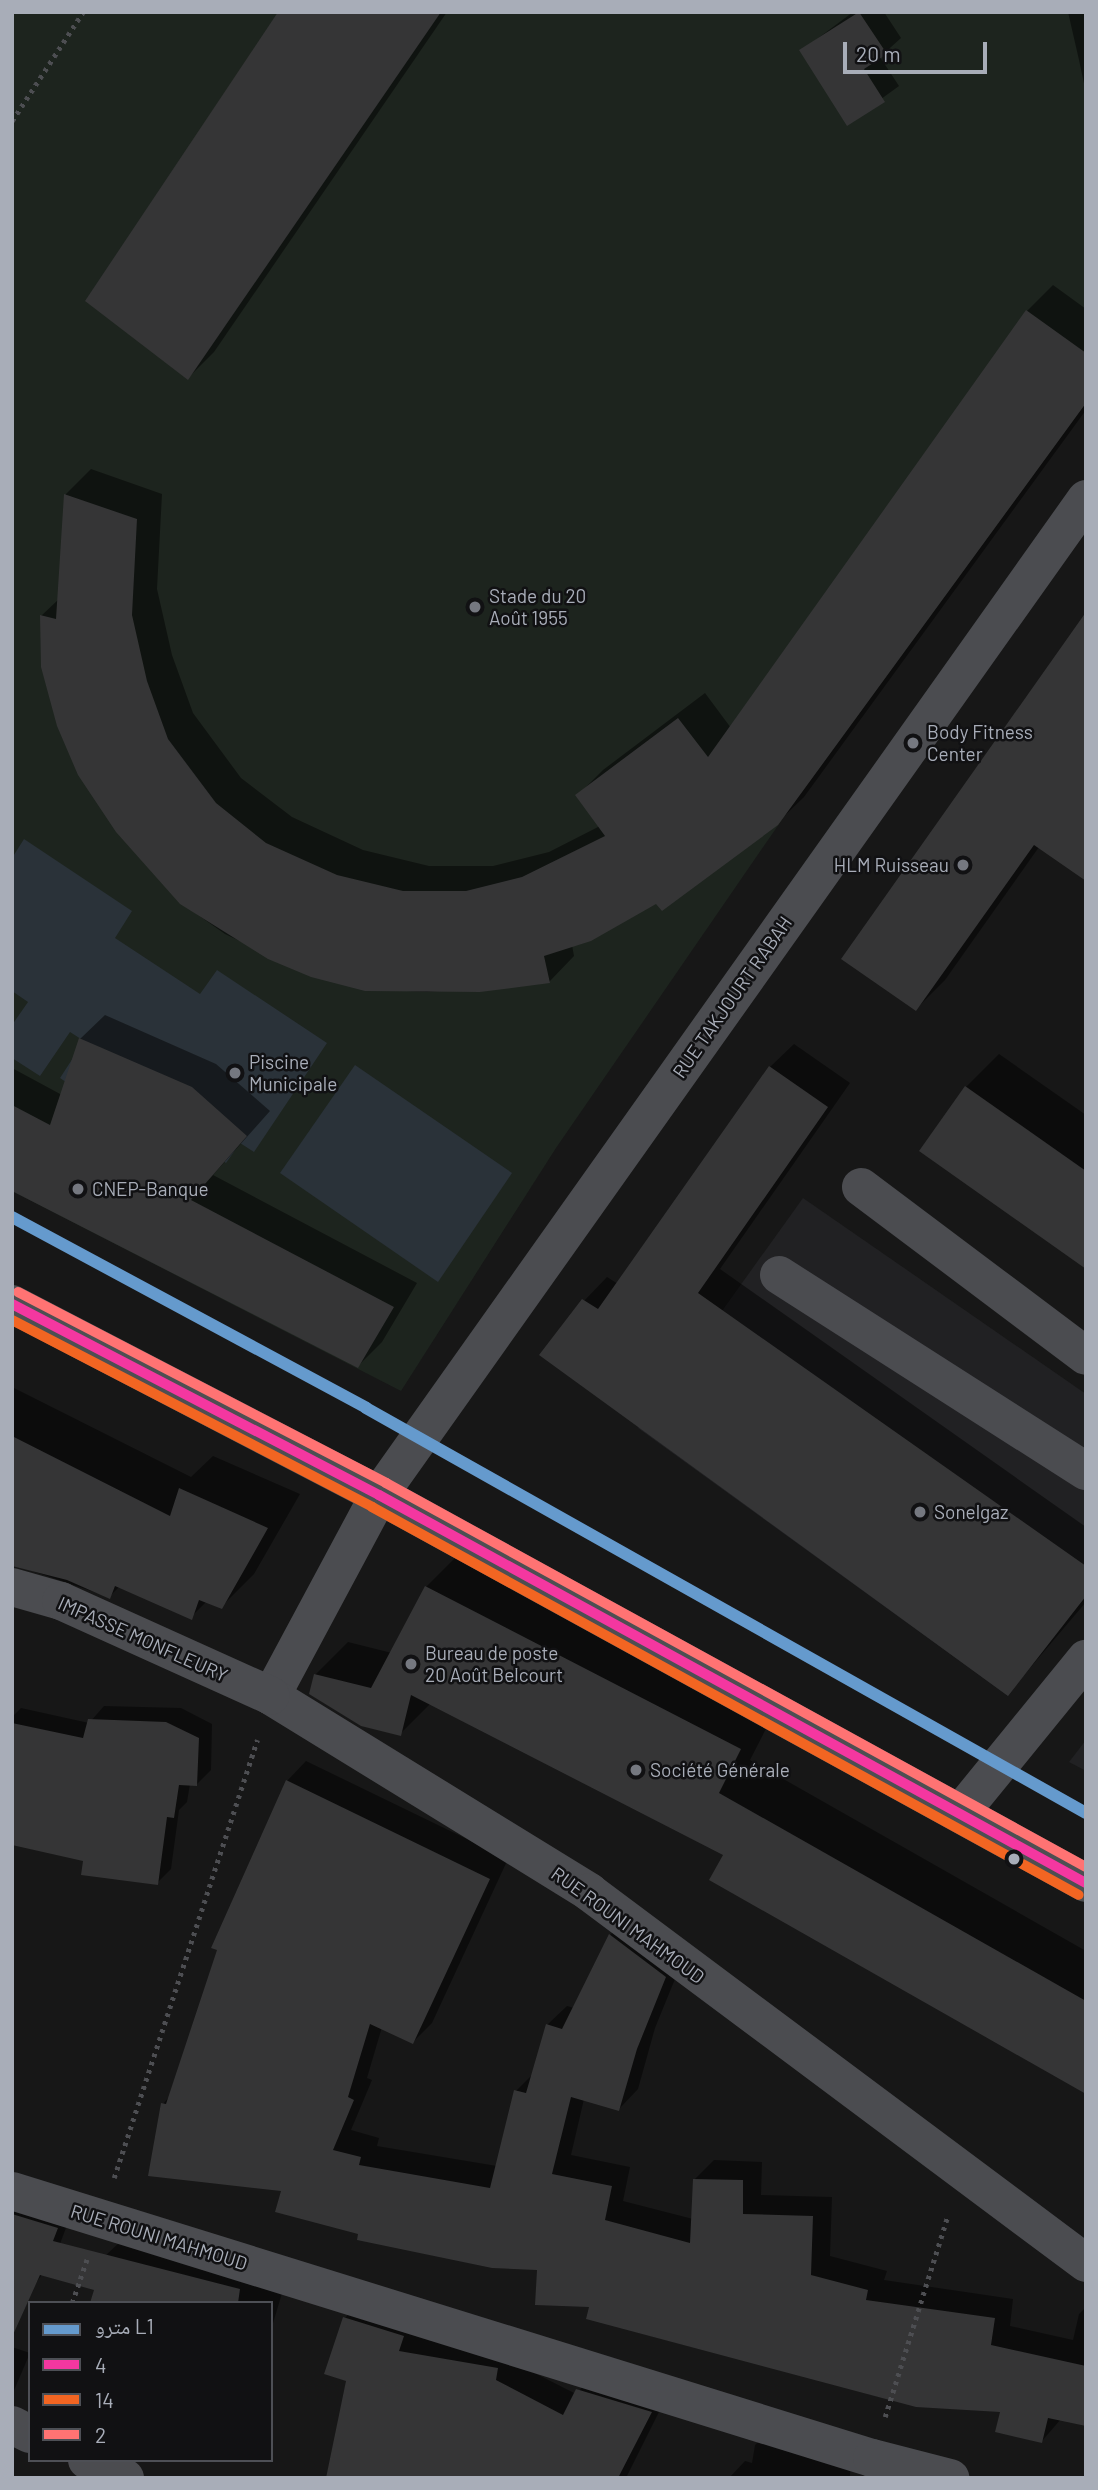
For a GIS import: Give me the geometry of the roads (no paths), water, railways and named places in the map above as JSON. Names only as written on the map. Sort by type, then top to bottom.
[{"type":"main road","points":[[12,1304],[379,1495],[961,1812],[1086,1883]]},
{"type":"street","name":"RUE TAKJOURT RABAH","points":[[379,1495],[1086,499]]},
{"type":"street","points":[[861,1187],[1086,1356]]},
{"type":"street","points":[[779,1275],[1086,1471]]},
{"type":"street","points":[[271,1696],[379,1495]]},
{"type":"street","name":"IMPASSE MONFLEURY","points":[[12,1587],[61,1601],[271,1696]]},
{"type":"street","points":[[961,1812],[1086,1660]]},
{"type":"street","name":"RUE ROUNI MAHMOUD","points":[[271,1696],[589,1892],[1086,2263]]},
{"type":"street","name":"RUE ROUNI MAHMOUD","points":[[12,2191],[872,2458],[950,2478]]},
{"type":"street","points":[[12,2425],[28,2433]]},
{"type":"street","points":[[91,2462],[125,2478]]},
{"type":"metro line","name":"L1","points":[[12,1217],[366,1408],[1086,1813]]},
{"type":"place","name":"Stade du 20 Août 1955","points":[[475,607]]},
{"type":"place","name":"Body Fitness Center","points":[[913,743]]},
{"type":"place","name":"HLM Ruisseau","points":[[963,865]]},
{"type":"place","name":"Piscine Municipale","points":[[235,1073]]},
{"type":"place","name":"CNEP-Banque","points":[[78,1189]]},
{"type":"place","name":"Sonelgaz","points":[[920,1512]]},
{"type":"place","name":"Bureau de poste 20 Août Belcourt","points":[[411,1664]]},
{"type":"place","name":"Société Générale","points":[[636,1770]]}]
